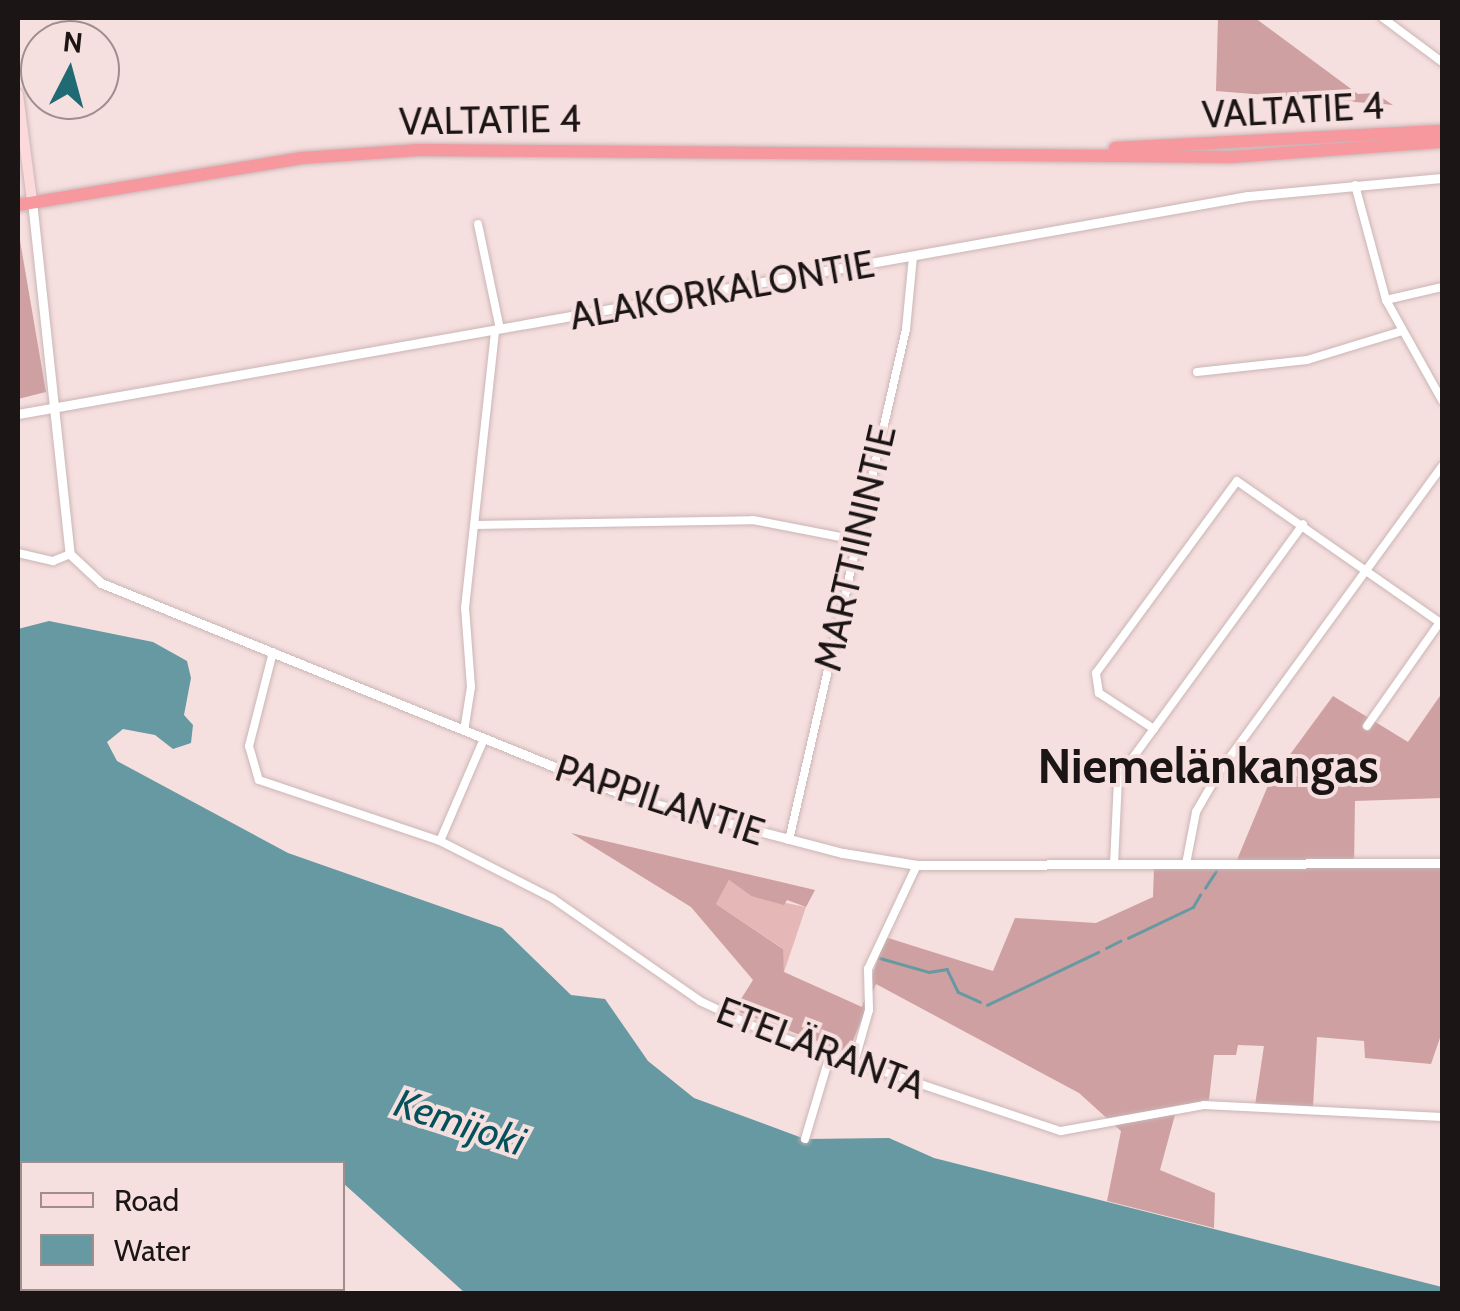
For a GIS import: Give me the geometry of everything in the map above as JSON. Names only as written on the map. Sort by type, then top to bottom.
[{"type":"highway","name":"VALTATIE 4","points":[[967,154],[1442,131]]},
{"type":"highway","name":"VALTATIE 4","points":[[24,203],[302,158],[419,150],[1231,157],[1442,144]]},
{"type":"main road","points":[[18,94],[24,203]]},
{"type":"street","points":[[1384,18],[1442,62]]},
{"type":"street","name":"ALAKORKALONTIE","points":[[18,414],[1248,196],[1442,181]]},
{"type":"street","points":[[1354,185],[1386,300],[1442,400]]},
{"type":"street","points":[[18,553],[53,560],[70,554],[56,407],[24,203]]},
{"type":"street","points":[[464,731],[474,525],[498,330],[478,224]]},
{"type":"street","name":"MARTTIININTIE","points":[[789,840],[906,329],[913,256]]},
{"type":"street","points":[[1386,300],[1442,287]]},
{"type":"street","points":[[1197,372],[1308,360],[1402,331]]},
{"type":"street","points":[[1186,864],[1196,812],[1219,772],[1442,466]]},
{"type":"street","points":[[1154,728],[1099,694],[1096,672],[1237,481],[1442,623],[1367,726]]},
{"type":"street","points":[[474,525],[753,520],[856,540]]},
{"type":"street","points":[[1114,864],[1118,778],[1303,524]]},
{"type":"street","name":"PAPPILANTIE","points":[[70,554],[100,583],[484,739],[648,803],[789,840],[917,865],[1442,863]]},
{"type":"street","name":"ETELÄRANTA","points":[[273,652],[249,746],[259,780],[440,841],[552,898],[700,1000],[830,1056],[1061,1131],[1204,1105],[1442,1117]]},
{"type":"street","points":[[440,841],[484,739]]},
{"type":"street","points":[[854,1063],[870,1010],[868,969],[917,865]]},
{"type":"street","points":[[805,1139],[830,1056]]},
{"type":"street","points":[[107,1294],[233,1294]]},
{"type":"shaded area","points":[[1218,18],[1255,18],[1358,94],[1375,93],[1393,105],[1216,91]]},
{"type":"shaded area","points":[[18,229],[46,392],[18,399]]},
{"type":"shaded area","points":[[1442,693],[1442,798],[1355,801],[1354,865],[1442,866],[1442,1032],[1431,1064],[1365,1058],[1364,1041],[1317,1037],[1313,1107],[1255,1105],[1264,1046],[1238,1045],[1236,1055],[1214,1055],[1209,1100],[1176,1111],[1160,1170],[1215,1193],[1214,1228],[1107,1201],[1121,1131],[1079,1093],[876,984],[848,1053],[734,1010],[753,980],[691,907],[571,833],[815,890],[806,907],[787,900],[784,905],[751,896],[729,880],[716,904],[783,949],[784,972],[862,1007],[885,937],[993,971],[1015,918],[1096,923],[1153,897],[1154,867],[1234,867],[1269,783],[1333,696],[1408,742]]},
{"type":"shaded area","points":[[729,880],[751,896],[806,907],[784,972],[782,948],[716,904]]},
{"type":"water","name":"Kemijoki","points":[[49,621],[153,642],[187,661],[191,678],[184,715],[193,725],[191,743],[173,749],[155,735],[123,729],[107,742],[117,761],[288,853],[502,928],[571,995],[605,999],[648,1061],[694,1098],[805,1139],[889,1138],[934,1158],[1442,1287],[1442,1293],[465,1293],[345,1185],[345,1161],[20,1161],[18,1174],[18,629]]},
{"type":"waterway","points":[[1205,888],[1216,871]]},
{"type":"waterway","points":[[1128,938],[1193,907],[1200,895]]},
{"type":"waterway","points":[[1106,948],[1120,941]]},
{"type":"waterway","points":[[987,1005],[1098,952]]},
{"type":"waterway","points":[[880,958],[929,972],[947,969],[958,992],[980,1002]]},
{"type":"district","name":"Niemelänkangas","points":[[1208,767]]}]
